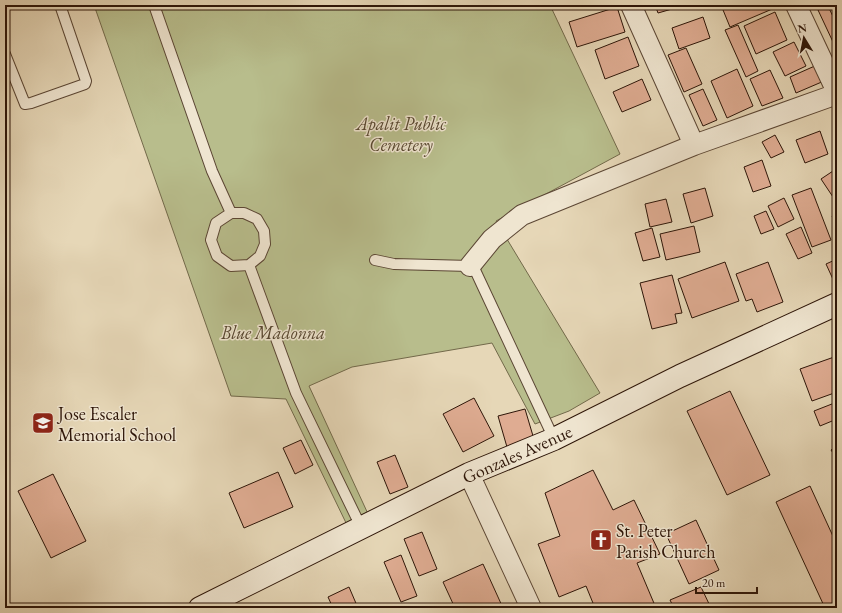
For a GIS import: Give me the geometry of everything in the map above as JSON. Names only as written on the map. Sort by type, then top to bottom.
[{"type":"main road","name":"Gonzales Avenue","points":[[200,608],[470,474],[554,439],[680,376],[837,304]]},
{"type":"street","points":[[631,5],[694,145]]},
{"type":"street","points":[[470,266],[492,239],[522,215],[694,145],[837,93],[796,5]]},
{"type":"street","points":[[470,474],[531,608]]},
{"type":"lane","points":[[5,54],[25,104],[85,84],[86,81],[60,5]]},
{"type":"lane","points":[[154,5],[212,171],[231,214]]},
{"type":"lane","points":[[244,213],[256,219],[264,231],[265,244],[260,256],[249,265],[231,266],[217,256],[211,240],[216,223],[231,214],[244,213]]},
{"type":"lane","points":[[375,260],[394,264],[470,266],[476,270],[554,439]]},
{"type":"lane","points":[[249,265],[296,393],[361,528]]},
{"type":"green space","name":"Apalit Public Cemetery","points":[[94,5],[550,5],[620,154],[496,221],[600,393],[569,411],[535,424],[492,343],[352,367],[309,386],[369,516],[348,527],[286,399],[231,396]]},
{"type":"building","points":[[655,5],[686,5],[658,13]]},
{"type":"building","points":[[721,5],[776,5],[777,7],[730,27]]},
{"type":"building","points":[[828,6],[837,25],[837,40],[833,42],[818,10]]},
{"type":"building","points":[[617,7],[625,32],[577,47],[569,22]]},
{"type":"building","points":[[775,12],[787,40],[756,54],[744,26]]},
{"type":"building","points":[[703,17],[710,38],[679,49],[672,28]]},
{"type":"building","points":[[738,25],[758,71],[746,77],[725,30]]},
{"type":"building","points":[[628,37],[639,66],[605,79],[595,50]]},
{"type":"building","points":[[794,42],[806,66],[785,76],[773,52]]},
{"type":"building","points":[[686,48],[702,84],[684,92],[668,55]]},
{"type":"building","points":[[817,65],[824,81],[796,93],[790,77]]},
{"type":"building","points":[[737,69],[753,106],[727,118],[711,81]]},
{"type":"building","points":[[770,70],[783,98],[762,106],[750,79]]},
{"type":"building","points":[[642,79],[651,100],[622,112],[613,92]]},
{"type":"building","points":[[703,89],[717,120],[703,126],[689,95]]},
{"type":"building","points":[[820,131],[828,154],[805,163],[796,140]]},
{"type":"building","points":[[775,135],[784,152],[771,158],[762,142]]},
{"type":"building","points":[[762,160],[771,186],[753,192],[744,167]]},
{"type":"building","points":[[836,169],[837,171],[837,203],[821,179]]},
{"type":"building","points":[[705,188],[713,216],[691,223],[683,194]]},
{"type":"building","points":[[811,188],[831,240],[812,247],[792,195]]},
{"type":"building","points":[[784,198],[794,219],[778,227],[768,206]]},
{"type":"building","points":[[666,199],[672,222],[650,227],[645,204]]},
{"type":"building","points":[[766,211],[774,229],[761,234],[754,216]]},
{"type":"building","points":[[837,214],[837,226],[832,216]]},
{"type":"building","points":[[694,226],[700,252],[666,260],[660,234]]},
{"type":"building","points":[[801,227],[812,253],[798,259],[786,234]]},
{"type":"building","points":[[652,228],[660,257],[643,261],[635,233]]},
{"type":"building","points":[[837,259],[837,288],[826,264]]},
{"type":"building","points":[[725,262],[739,301],[692,318],[678,279]]},
{"type":"building","points":[[768,262],[783,302],[757,312],[752,299],[746,301],[736,274]]},
{"type":"building","points":[[672,275],[682,313],[675,314],[677,323],[652,329],[640,283]]},
{"type":"building","points":[[837,356],[837,392],[812,401],[800,369]]},
{"type":"building","points":[[730,391],[770,475],[727,495],[687,411]]},
{"type":"building","points":[[474,398],[494,436],[463,452],[443,414]]},
{"type":"building","points":[[837,402],[837,419],[820,426],[814,411]]},
{"type":"building","points":[[525,409],[536,446],[509,454],[498,416]]},
{"type":"building","points":[[301,440],[313,465],[295,474],[283,448]]},
{"type":"building","points":[[837,445],[837,459],[831,450]]},
{"type":"building","points":[[395,455],[408,487],[390,494],[377,462]]},
{"type":"building","name":"St. Peter Parish Church","points":[[593,470],[613,510],[634,500],[660,554],[637,563],[656,608],[595,608],[586,586],[559,597],[538,544],[560,536],[545,493]]},
{"type":"building","points":[[278,472],[293,507],[244,528],[229,493]]},
{"type":"building","points":[[53,474],[86,541],[51,558],[18,491]]},
{"type":"building","points":[[810,486],[837,545],[837,603],[826,608],[776,502]]},
{"type":"building","points":[[696,520],[719,570],[689,584],[666,534]]},
{"type":"building","points":[[422,532],[437,569],[419,576],[404,539]]},
{"type":"building","points":[[401,555],[417,596],[401,602],[384,562]]},
{"type":"building","points":[[483,564],[503,608],[455,608],[443,582]]},
{"type":"building","points":[[349,587],[358,608],[333,608],[328,597]]},
{"type":"building","points":[[701,587],[711,608],[674,608],[670,600]]},
{"type":"building","points":[[5,594],[12,608],[5,608]]},
{"type":"place","name":"Jose Escaler Memorial School","points":[[43,423]]},
{"type":"place","name":"St. Peter Parish Church","points":[[601,540]]},
{"type":"park label","name":"Blue Madonna","points":[[273,332]]}]
